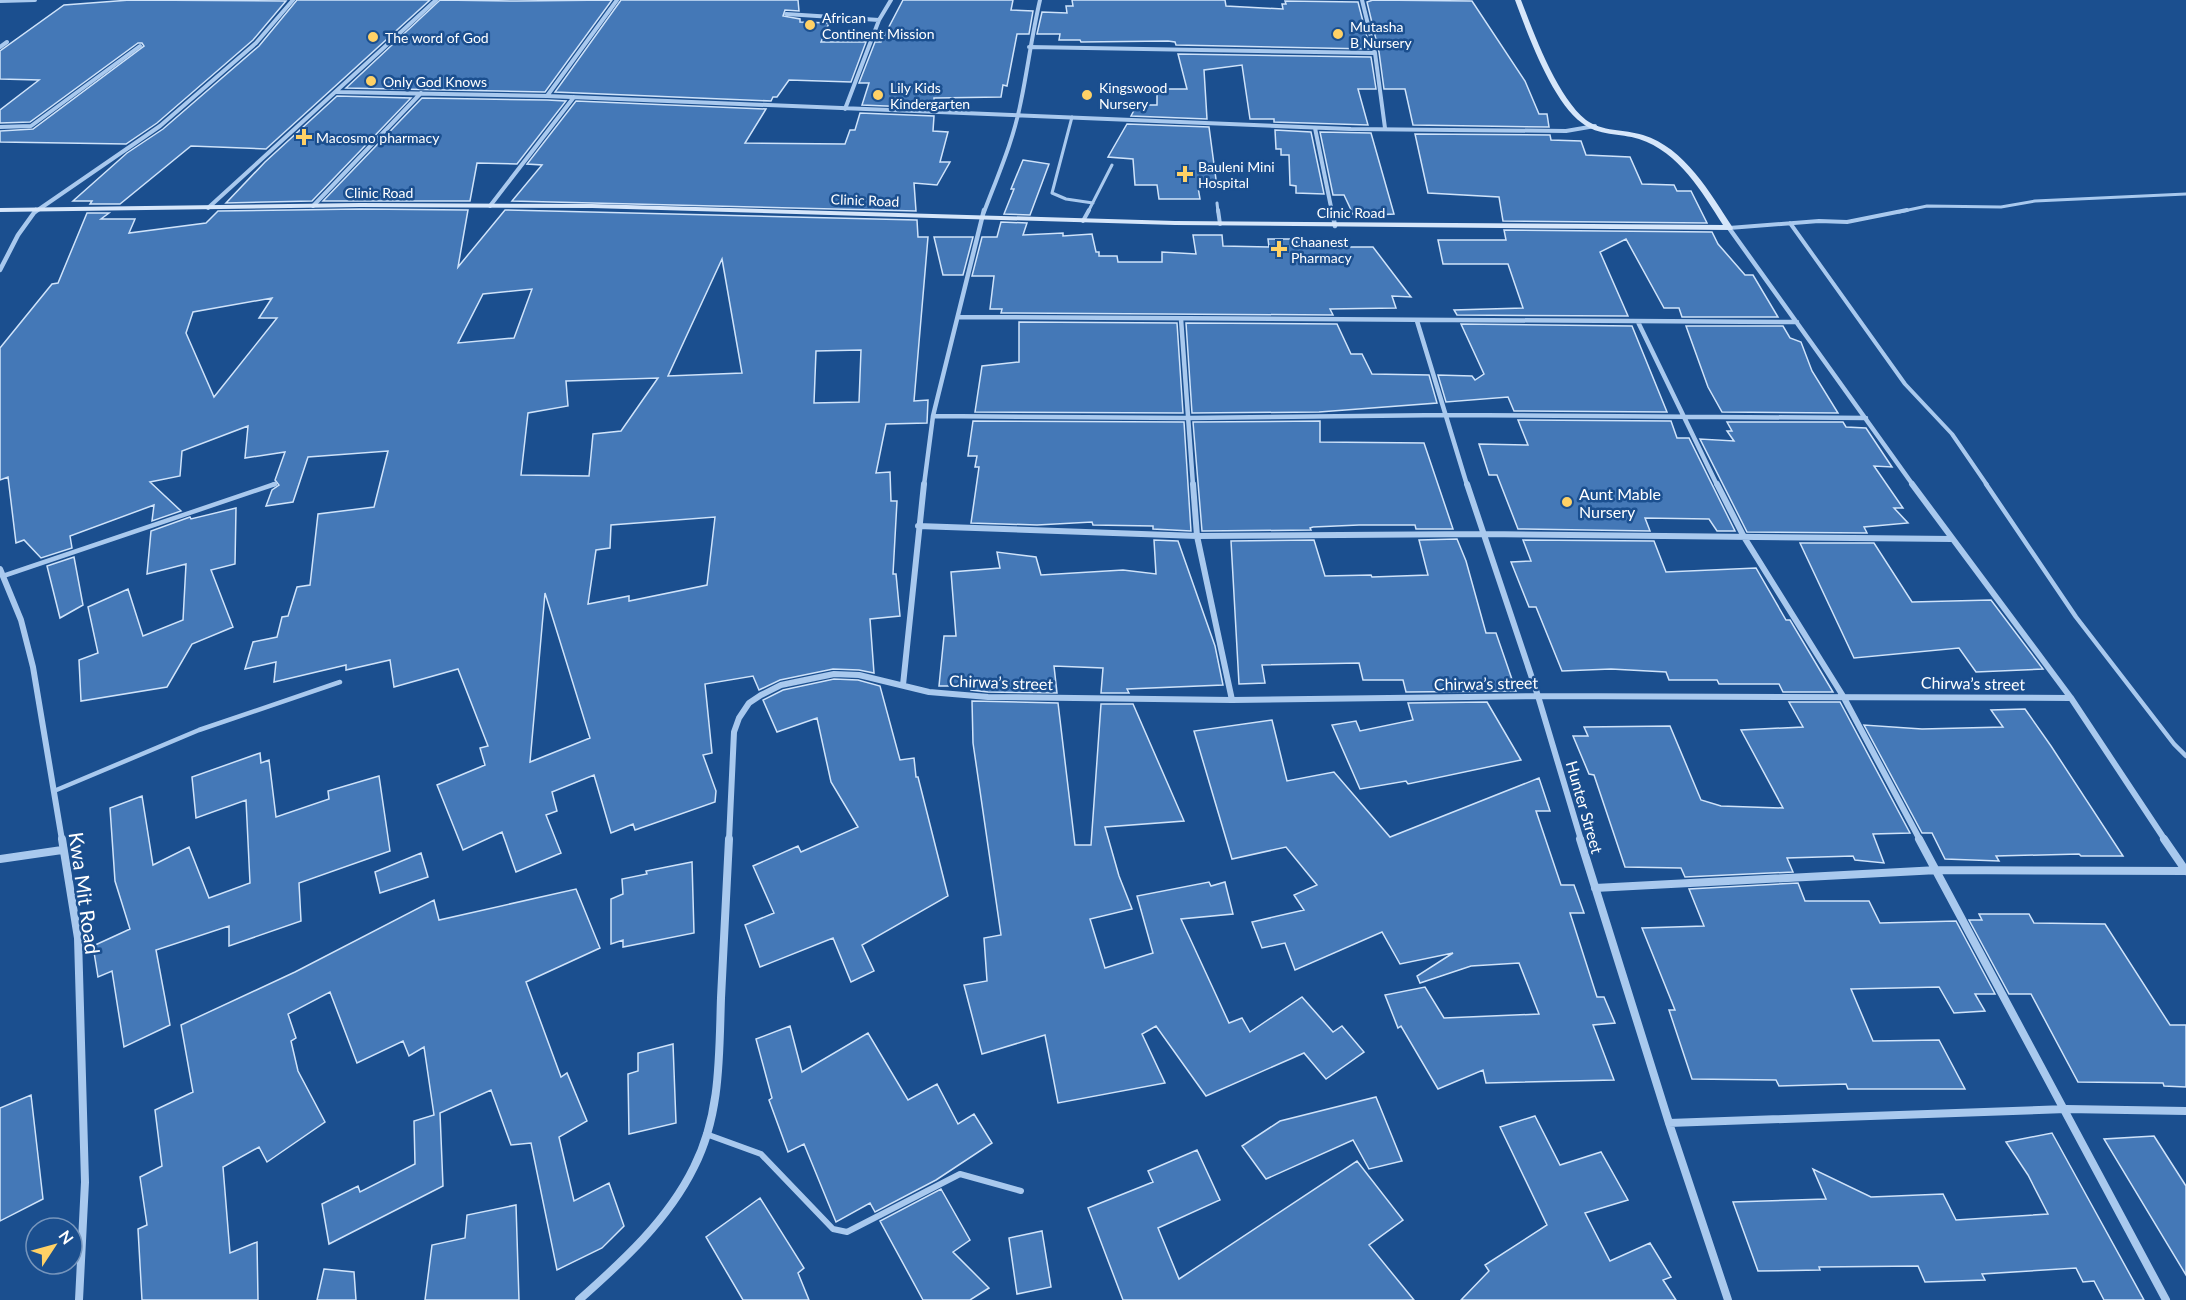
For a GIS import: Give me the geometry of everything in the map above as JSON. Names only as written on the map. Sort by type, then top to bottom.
[{"type":"street","points":[[0,1],[35,0]]},
{"type":"street","points":[[0,270],[18,235],[35,211],[160,126],[256,43],[293,0]]},
{"type":"street","points":[[208,208],[436,0]]},
{"type":"street","points":[[547,96],[617,0]]},
{"type":"street","points":[[845,109],[879,20],[891,0]]},
{"type":"street","points":[[903,685],[918,526],[933,416],[959,317],[981,219],[1008,149],[1018,114],[1029,47],[1040,0]]},
{"type":"street","points":[[1362,0],[1375,53],[1385,128]]},
{"type":"street","points":[[1518,0],[1530,34],[1559,90],[1583,121],[1640,137],[1666,149],[1694,178],[1952,539],[2071,698],[2186,871],[1938,870],[1595,888]]},
{"type":"street","points":[[786,14],[879,20]]},
{"type":"street","points":[[0,47],[7,42]]},
{"type":"street","points":[[0,127],[31,126],[140,46]]},
{"type":"street","points":[[1029,47],[1375,53]]},
{"type":"street","points":[[336,92],[547,96],[1315,128],[1566,131],[1595,126]]},
{"type":"street","points":[[313,206],[421,93]]},
{"type":"street","points":[[490,206],[574,97]]},
{"type":"street","points":[[1315,128],[1335,226]]},
{"type":"street","name":"Clinic Road","points":[[0,210],[313,206],[697,208],[981,219],[1220,224],[1730,228]]},
{"type":"street","points":[[959,317],[1797,322]]},
{"type":"street","points":[[1181,319],[1197,536],[1232,700]]},
{"type":"street","name":"Hunter Street","points":[[1417,321],[1482,534],[1538,696],[1595,888],[1669,1123],[1728,1300]]},
{"type":"street","points":[[1638,322],[1683,418],[1744,537],[1843,696],[2066,1109],[2166,1300]]},
{"type":"street","points":[[933,416],[1866,418]]},
{"type":"street","points":[[918,526],[1197,536],[1482,534],[1952,539]]},
{"type":"street","name":"Kwa Mit Road","points":[[1,572],[21,620],[33,667],[78,938],[85,1182],[79,1300]]},
{"type":"street","name":"Chirwa’s street","points":[[579,1300],[618,1266],[654,1226],[679,1192],[700,1153],[714,1113],[734,732],[739,718],[749,704],[761,694],[781,685],[834,674],[859,675],[929,692],[957,696],[1232,700],[1538,696],[2071,698]]},
{"type":"street","points":[[0,859],[62,850]]},
{"type":"street","points":[[1669,1123],[2066,1109],[2186,1111]]},
{"type":"lane","points":[[1072,117],[1052,193],[1066,199],[1093,203]]},
{"type":"lane","points":[[1083,221],[1112,165]]},
{"type":"lane","points":[[1730,228],[1852,221],[1927,206],[2001,207],[2035,201],[2186,194]]},
{"type":"lane","points":[[1217,203],[1220,224]]},
{"type":"lane","points":[[1790,223],[1905,384],[1952,434],[2098,646],[2186,756]]},
{"type":"lane","points":[[1,572],[275,484]]},
{"type":"lane","points":[[54,791],[199,730],[340,682]]},
{"type":"lane","points":[[706,1134],[761,1154],[833,1229],[847,1232],[960,1174],[1021,1191]]},
{"type":"building","points":[[130,0],[286,1],[253,40],[157,123],[126,144],[0,142],[0,131],[33,129],[144,46],[138,43],[30,122],[0,123],[0,110],[39,80],[0,79],[0,51],[64,5]]},
{"type":"building","points":[[297,0],[430,0],[266,149],[191,146],[120,204],[90,204],[92,201],[73,201],[127,153],[163,129],[259,46]]},
{"type":"building","points":[[440,0],[612,0],[545,92],[346,88]]},
{"type":"building","points":[[621,0],[798,0],[799,11],[785,10],[783,16],[800,19],[800,22],[829,23],[821,42],[866,42],[851,82],[789,80],[777,97],[773,97],[771,101],[555,92]]},
{"type":"building","points":[[903,0],[1013,0],[1011,10],[1033,11],[1029,34],[1017,34],[1007,86],[1003,85],[1001,97],[934,98],[934,108],[862,105],[869,83],[859,83],[875,42],[881,42]]},
{"type":"building","points":[[1072,0],[1225,0],[1226,6],[1283,9],[1282,4],[1286,4],[1285,1],[1358,2],[1370,49],[1176,45],[1175,42],[1168,41],[1081,42],[1080,40],[1059,40],[1060,34],[1037,34],[1042,12],[1067,13],[1066,6],[1073,6]]},
{"type":"building","points":[[1373,0],[1472,1],[1525,81],[1539,114],[1547,114],[1549,127],[1413,125],[1405,89],[1384,89],[1379,52],[1367,2]]},
{"type":"building","points":[[1178,54],[1371,57],[1376,89],[1358,89],[1368,125],[1250,119],[1242,65],[1204,70],[1207,119],[1131,116],[1137,105],[1157,105],[1157,89],[1187,89]]},
{"type":"building","points":[[337,96],[411,98],[312,201],[226,203],[265,162]]},
{"type":"building","points":[[422,98],[566,101],[517,164],[477,163],[470,201],[323,201]]},
{"type":"building","points":[[576,101],[766,109],[745,143],[845,144],[850,130],[855,130],[860,113],[934,116],[933,131],[948,132],[940,162],[950,162],[937,185],[914,183],[916,211],[512,201],[542,165],[527,164]]},
{"type":"building","points":[[1127,124],[1209,127],[1217,187],[1198,187],[1200,199],[1159,199],[1157,185],[1135,185],[1133,159],[1108,157]]},
{"type":"building","points":[[1275,130],[1311,132],[1324,194],[1296,193],[1296,186],[1290,185],[1289,155],[1281,155],[1281,149],[1276,149]]},
{"type":"building","points":[[1320,132],[1371,133],[1394,214],[1354,216],[1344,195],[1333,195]]},
{"type":"building","points":[[1415,134],[1550,135],[1551,140],[1581,141],[1586,155],[1630,157],[1642,184],[1674,185],[1677,191],[1691,191],[1707,223],[1503,221],[1499,197],[1428,193]]},
{"type":"building","points":[[1023,160],[1049,164],[1030,215],[1004,214],[1014,189],[1011,189]]},
{"type":"building","points":[[468,210],[458,267],[505,210],[917,220],[918,237],[928,237],[914,401],[928,400],[927,423],[886,424],[876,473],[890,472],[891,501],[897,501],[893,574],[896,574],[900,616],[870,619],[874,673],[833,669],[780,680],[759,690],[753,676],[705,684],[712,753],[703,755],[716,791],[715,802],[635,830],[633,824],[611,833],[594,775],[552,792],[557,811],[546,815],[561,853],[516,872],[502,832],[463,850],[437,785],[485,765],[480,748],[488,746],[458,669],[394,687],[390,660],[346,670],[346,665],[274,682],[276,662],[245,669],[253,642],[277,637],[282,617],[288,616],[297,587],[310,585],[318,514],[374,507],[388,451],[308,457],[293,502],[266,506],[272,490],[279,485],[275,480],[285,452],[245,458],[248,426],[182,451],[180,476],[150,482],[181,511],[152,521],[154,505],[70,536],[72,548],[41,558],[24,540],[16,543],[8,477],[0,480],[0,348],[52,284],[58,283],[87,213],[109,213],[101,219],[135,219],[129,233],[206,223],[218,211]],"holes":[[[722,259],[742,373],[668,376]],[[532,289],[514,338],[458,343],[483,294]],[[272,298],[259,318],[277,318],[214,397],[186,333],[193,312]],[[861,350],[859,402],[814,403],[816,351]],[[658,378],[621,431],[593,434],[589,476],[521,475],[528,413],[568,406],[566,381]],[[715,517],[707,585],[629,601],[629,596],[588,604],[596,550],[610,548],[611,525]],[[545,593],[590,738],[530,762]]]},
{"type":"building","points":[[1001,222],[1027,223],[1023,235],[1092,234],[1099,256],[1117,256],[1118,262],[1162,262],[1162,252],[1196,254],[1193,235],[1222,235],[1223,246],[1269,247],[1268,239],[1296,239],[1298,247],[1373,247],[1411,297],[1392,296],[1396,308],[1330,309],[1333,315],[1001,313],[1002,309],[990,309],[994,276],[972,276],[982,237],[997,237]]},
{"type":"building","points":[[1504,230],[1712,232],[1718,244],[1745,275],[1753,275],[1778,317],[1682,317],[1679,308],[1664,308],[1626,239],[1600,252],[1628,316],[1457,315],[1454,310],[1523,308],[1508,264],[1443,264],[1438,240],[1506,240]]},
{"type":"building","points":[[934,237],[973,237],[963,275],[943,275]]},
{"type":"building","points":[[1019,322],[1177,323],[1183,413],[975,412],[982,366],[1019,362]]},
{"type":"building","points":[[1186,323],[1337,324],[1351,354],[1362,354],[1372,374],[1429,375],[1437,403],[1319,412],[1192,413]]},
{"type":"building","points":[[1461,324],[1632,326],[1667,412],[1514,411],[1508,397],[1446,402],[1438,375],[1472,376],[1475,380],[1484,374]]},
{"type":"building","points":[[1686,326],[1783,326],[1790,338],[1801,342],[1812,371],[1838,413],[1722,412],[1708,387]]},
{"type":"building","points":[[1518,420],[1671,421],[1677,438],[1689,438],[1735,531],[1717,531],[1709,519],[1645,518],[1650,531],[1518,529],[1497,475],[1489,475],[1479,444],[1528,445]]},
{"type":"building","points":[[973,421],[1184,422],[1191,531],[1153,529],[1153,526],[1093,525],[1092,522],[1037,525],[971,523],[979,467],[975,467],[977,456],[968,456]]},
{"type":"building","points":[[1320,421],[1320,442],[1424,443],[1453,529],[1416,529],[1415,525],[1359,525],[1313,527],[1310,528],[1311,530],[1202,531],[1193,422]]},
{"type":"building","points":[[1727,422],[1843,422],[1846,427],[1866,428],[1892,467],[1874,466],[1903,508],[1894,508],[1908,523],[1864,527],[1867,533],[1747,532],[1700,439],[1734,441],[1727,431],[1732,431]]},
{"type":"building","points":[[236,508],[235,564],[211,570],[233,627],[192,644],[167,687],[81,701],[79,660],[98,653],[88,607],[128,589],[143,636],[183,620],[186,564],[147,574],[151,531],[190,517],[191,519]]},
{"type":"building","points":[[1457,539],[1466,561],[1486,633],[1496,633],[1516,691],[1406,692],[1403,680],[1363,680],[1359,663],[1262,665],[1265,683],[1239,684],[1231,541],[1314,540],[1325,576],[1371,575],[1372,577],[1428,575],[1419,540]]},
{"type":"building","points":[[1154,540],[1178,541],[1215,646],[1223,685],[1127,689],[1129,693],[1101,693],[1103,668],[1054,666],[1057,693],[988,692],[971,690],[971,686],[939,686],[944,636],[956,636],[951,572],[1000,568],[997,552],[1036,557],[1041,575],[1123,570],[1156,574]]},
{"type":"building","points":[[1523,540],[1654,541],[1666,572],[1756,568],[1786,620],[1790,620],[1833,692],[1783,692],[1779,684],[1719,684],[1717,680],[1669,680],[1666,672],[1611,669],[1562,671],[1536,607],[1529,607],[1511,562],[1531,561]]},
{"type":"building","points":[[1800,543],[1874,543],[1912,602],[1991,600],[2043,669],[1976,672],[1959,648],[1854,658]]},
{"type":"building","points":[[74,557],[83,605],[60,618],[47,566]]},
{"type":"building","points":[[834,679],[858,680],[880,686],[900,760],[914,758],[916,777],[918,777],[948,896],[862,945],[874,971],[851,982],[833,938],[760,967],[745,925],[774,913],[753,866],[798,846],[801,852],[858,827],[831,782],[817,718],[777,732],[763,700],[783,690]]},
{"type":"building","points":[[972,701],[1058,703],[1075,845],[1091,845],[1101,704],[1133,704],[1184,821],[1105,827],[1119,876],[1132,909],[1090,919],[1105,968],[1153,953],[1137,896],[1209,882],[1211,886],[1225,882],[1233,914],[1181,919],[1229,1023],[1242,1018],[1250,1032],[1302,997],[1333,1032],[1342,1026],[1364,1052],[1326,1079],[1304,1053],[1206,1096],[1156,1026],[1142,1034],[1165,1083],[1058,1103],[1045,1035],[982,1054],[964,985],[987,981],[984,938],[1001,935],[973,743]]},
{"type":"building","points":[[1487,702],[1521,760],[1408,784],[1406,781],[1360,789],[1332,725],[1356,721],[1360,731],[1413,720],[1408,703]]},
{"type":"building","points":[[1789,702],[1840,702],[1910,833],[1873,834],[1884,863],[1855,860],[1853,856],[1787,858],[1793,872],[1685,877],[1681,868],[1625,867],[1594,775],[1589,774],[1573,736],[1588,736],[1584,727],[1670,726],[1701,800],[1721,806],[1783,808],[1741,730],[1803,727]]},
{"type":"building","points":[[2025,709],[2123,856],[2081,856],[2079,854],[1996,856],[1999,861],[1945,859],[1932,833],[1922,833],[1864,725],[1922,729],[2003,727],[1991,710]]},
{"type":"building","points":[[1272,720],[1287,781],[1334,772],[1390,837],[1539,778],[1550,811],[1536,811],[1561,885],[1574,885],[1584,913],[1570,913],[1597,997],[1604,997],[1615,1023],[1593,1025],[1614,1080],[1486,1083],[1483,1070],[1438,1089],[1401,1026],[1398,1028],[1385,995],[1425,987],[1444,1018],[1539,1014],[1519,963],[1471,966],[1420,983],[1417,976],[1453,953],[1400,964],[1382,932],[1295,970],[1285,943],[1262,948],[1252,922],[1304,910],[1294,895],[1317,885],[1286,847],[1232,859],[1194,731]]},
{"type":"building","points":[[260,753],[261,763],[269,760],[276,817],[329,799],[328,791],[379,776],[390,851],[299,883],[301,921],[229,946],[229,926],[156,950],[170,1025],[124,1047],[112,971],[98,977],[93,946],[130,929],[115,881],[110,808],[142,796],[153,865],[189,847],[209,898],[250,883],[246,800],[196,818],[192,777]]},
{"type":"building","points":[[421,853],[428,877],[380,893],[375,872]]},
{"type":"building","points":[[692,862],[694,933],[623,947],[623,940],[611,944],[611,899],[623,894],[622,879],[647,874],[646,871]]},
{"type":"building","points":[[1798,883],[1805,901],[1869,901],[1880,923],[1956,921],[1995,994],[1975,994],[1985,1011],[1954,1013],[1939,987],[1851,989],[1873,1041],[1939,1040],[1965,1089],[1848,1089],[1846,1084],[1779,1086],[1776,1080],[1692,1079],[1669,1010],[1675,1010],[1642,928],[1704,926],[1689,889]]},
{"type":"building","points":[[576,889],[600,948],[526,982],[561,1077],[567,1073],[587,1121],[559,1137],[574,1201],[609,1183],[624,1226],[602,1248],[557,1270],[531,1143],[511,1145],[491,1090],[440,1113],[443,1186],[329,1244],[322,1204],[358,1186],[360,1192],[415,1164],[414,1121],[434,1115],[424,1047],[409,1056],[403,1041],[357,1063],[330,992],[288,1014],[296,1038],[291,1041],[298,1071],[325,1122],[267,1162],[259,1147],[223,1167],[230,1253],[257,1242],[258,1300],[142,1300],[138,1229],[147,1225],[140,1177],[162,1166],[155,1110],[193,1092],[181,1025],[295,972],[434,900],[439,920]]},
{"type":"building","points":[[1979,914],[2029,914],[2034,923],[2105,924],[2170,1025],[2186,1025],[2186,1087],[2164,1086],[2163,1083],[2078,1082],[2031,994],[2009,994],[1969,920],[1982,920]]},
{"type":"building","points":[[790,1026],[802,1072],[868,1033],[908,1100],[937,1084],[958,1124],[974,1114],[992,1143],[936,1180],[875,1212],[870,1203],[836,1222],[804,1144],[788,1152],[769,1100],[772,1098],[756,1039]]},
{"type":"building","points":[[673,1044],[676,1123],[629,1134],[628,1074],[638,1071],[638,1053]]},
{"type":"building","points":[[31,1095],[43,1199],[0,1221],[0,1108]]},
{"type":"building","points":[[1376,1097],[1402,1161],[1369,1169],[1353,1140],[1266,1179],[1242,1146],[1280,1121]]},
{"type":"building","points":[[1535,1116],[1560,1165],[1601,1152],[1628,1200],[1585,1213],[1610,1261],[1650,1243],[1671,1277],[1663,1280],[1676,1300],[1461,1300],[1489,1271],[1485,1265],[1547,1225],[1500,1127]]},
{"type":"building","points":[[2052,1133],[2144,1300],[2104,1300],[2094,1281],[2083,1282],[2076,1268],[1982,1274],[1985,1280],[1925,1282],[1918,1266],[1819,1267],[1820,1270],[1758,1271],[1733,1202],[1826,1199],[1813,1169],[1871,1197],[1943,1194],[1956,1220],[2048,1214],[2028,1175],[2006,1142]]},
{"type":"building","points":[[2154,1136],[2186,1186],[2186,1275],[2104,1139]]},
{"type":"building","points":[[1197,1150],[1220,1200],[1158,1228],[1179,1279],[1357,1161],[1403,1220],[1369,1245],[1414,1300],[1123,1300],[1088,1208],[1153,1182],[1148,1171]]},
{"type":"building","points":[[941,1189],[970,1240],[953,1252],[989,1288],[970,1300],[923,1300],[880,1221]]},
{"type":"building","points":[[760,1198],[804,1268],[798,1273],[809,1300],[743,1300],[706,1237]]},
{"type":"building","points":[[516,1205],[519,1300],[425,1300],[432,1245],[465,1238],[467,1215]]},
{"type":"building","points":[[1042,1231],[1051,1287],[1017,1294],[1009,1238]]},
{"type":"building","points":[[324,1269],[354,1272],[356,1300],[317,1300]]},
{"type":"place","name":"African Continent Mission","points":[[810,25]]},
{"type":"place","name":"Mutasha B Nursery","points":[[1338,34]]},
{"type":"place","name":"The word of God","points":[[373,37]]},
{"type":"place","name":"Only God Knows","points":[[371,81]]},
{"type":"place","name":"Lily Kids Kindergarten","points":[[878,95]]},
{"type":"place","name":"Kingswood Nursery","points":[[1087,95]]},
{"type":"place","name":"Macosmo pharmacy","points":[[304,137]]},
{"type":"place","name":"Bauleni Mini Hospital","points":[[1185,174]]},
{"type":"place","name":"Chaanest Pharmacy","points":[[1279,249]]},
{"type":"place","name":"Aunt Mable Nursery","points":[[1567,502]]}]
